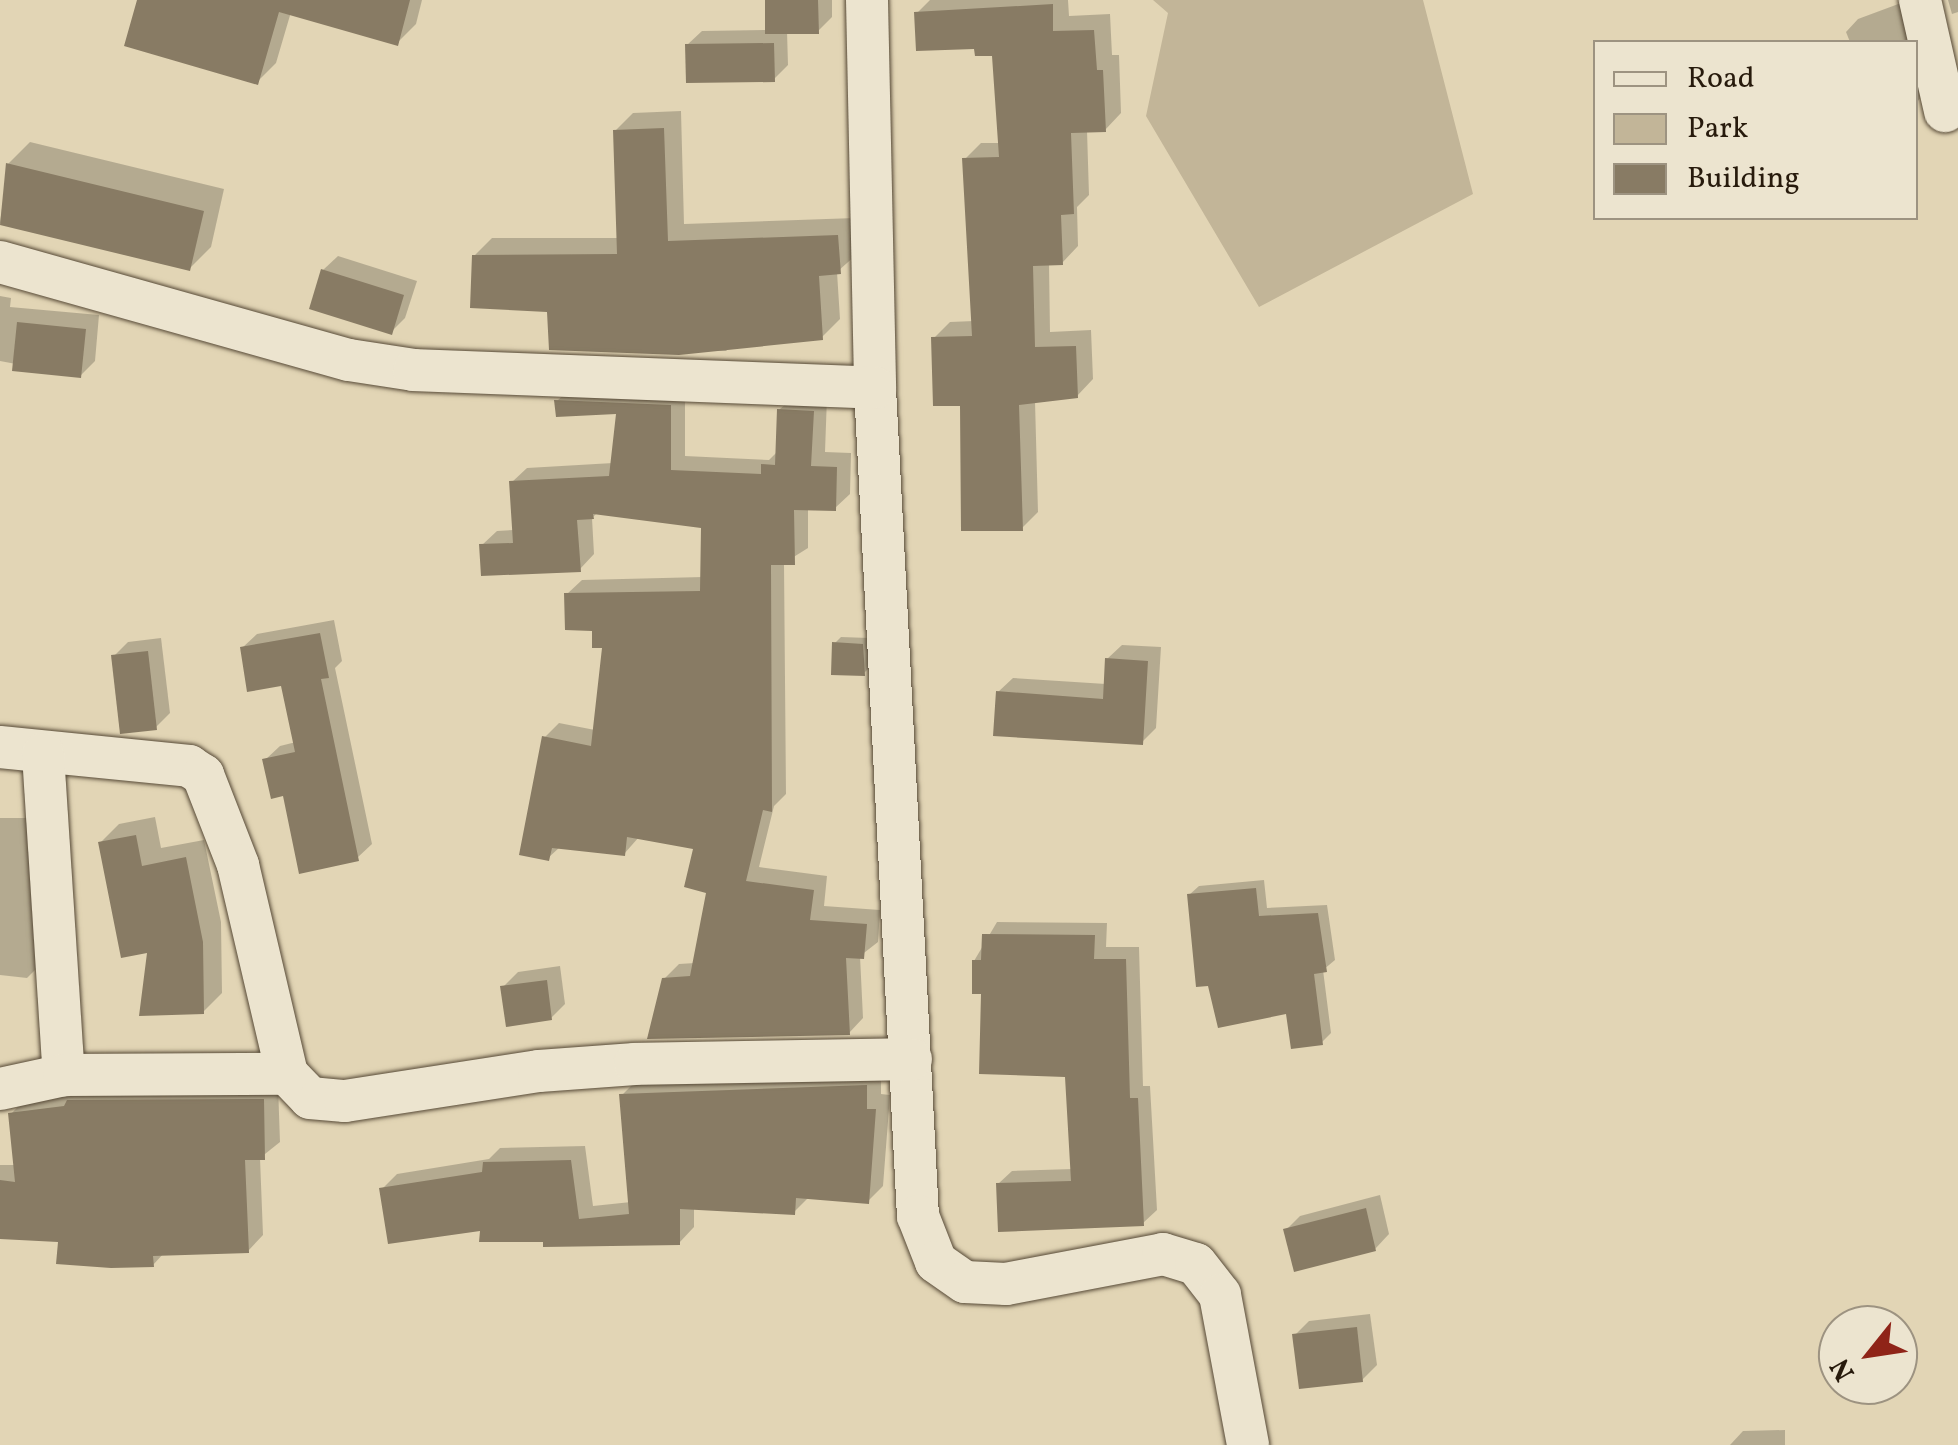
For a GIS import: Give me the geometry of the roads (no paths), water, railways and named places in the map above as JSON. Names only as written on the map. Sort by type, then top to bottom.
[{"type":"street","points":[[867,0],[875,388],[918,1216],[936,1262],[965,1282],[1006,1284],[1148,1256],[1188,1259],[1220,1296],[1248,1445]]},
{"type":"street","points":[[1920,0],[1945,112]]},
{"type":"street","points":[[0,262],[332,356],[414,370],[875,388]]},
{"type":"street","points":[[0,747],[189,766],[203,775],[238,866],[287,1074],[310,1098],[345,1101],[539,1070],[911,1059]]},
{"type":"street","points":[[43,754],[64,1076]]},
{"type":"street","points":[[0,1090],[64,1076],[287,1074]]}]
